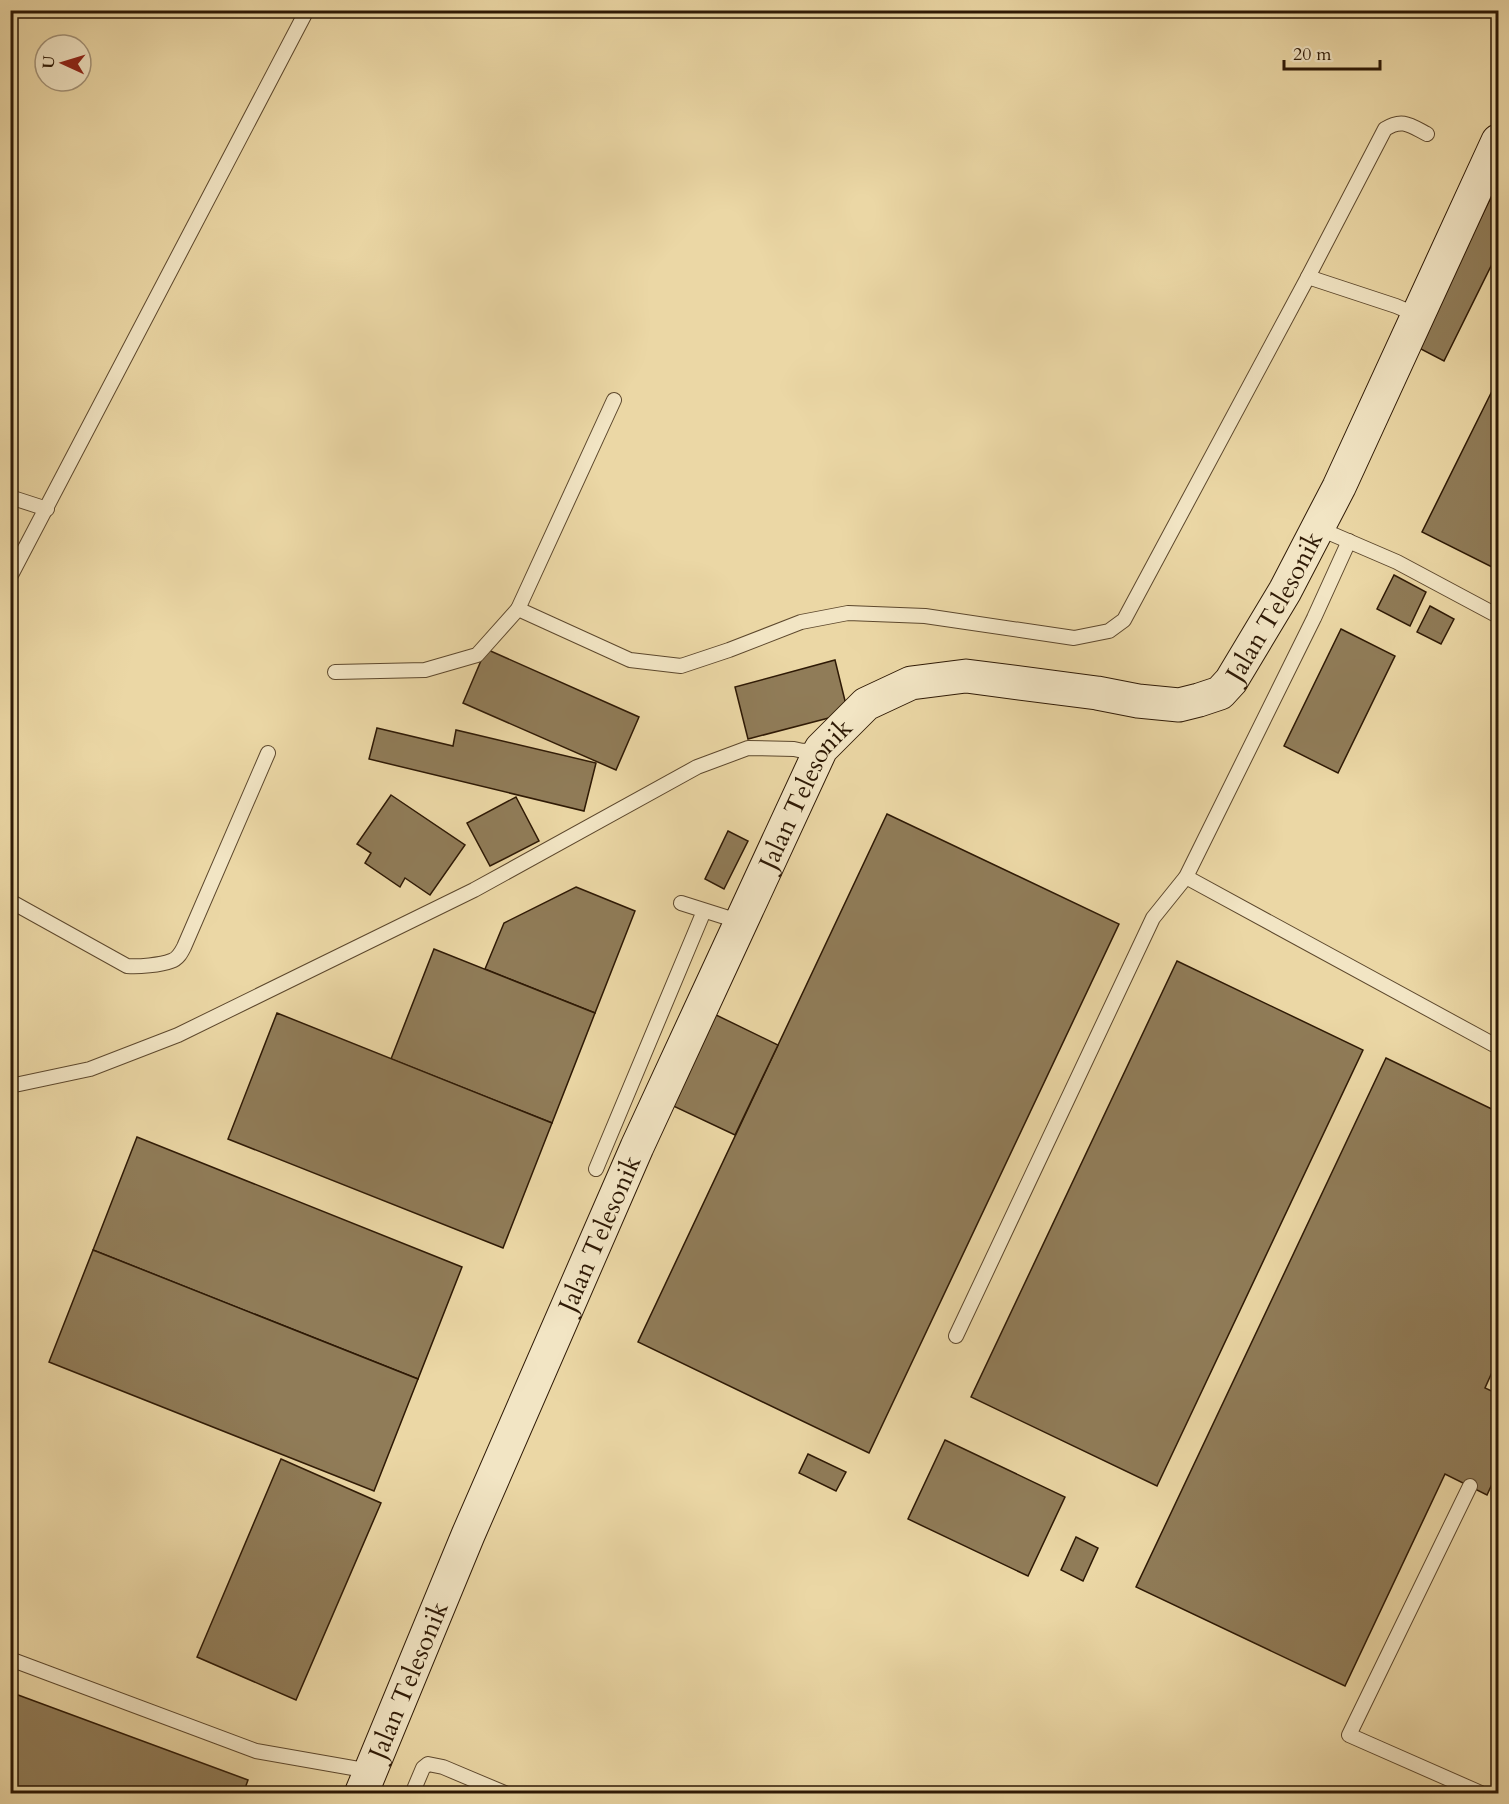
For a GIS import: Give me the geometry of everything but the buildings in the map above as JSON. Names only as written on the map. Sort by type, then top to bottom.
[{"type":"street","name":"Jalan Telesonik","points":[[366,1782],[468,1535],[627,1168],[821,749],[866,704],[911,683],[966,676],[1179,705],[1220,693],[1231,681],[1285,591],[1339,487],[1498,141]]},
{"type":"lane","points":[[10,577],[308,10]]},
{"type":"lane","points":[[518,609],[630,660],[681,666],[801,622],[848,614],[925,616],[1074,638],[1109,631],[1124,620],[1385,129],[1394,123],[1407,124],[1427,134]]},
{"type":"lane","points":[[1308,277],[1417,315]]},
{"type":"lane","points":[[335,672],[426,670],[477,655],[518,609],[614,400]]},
{"type":"lane","points":[[10,497],[47,508]]},
{"type":"lane","points":[[1318,528],[1397,562],[1498,616]]},
{"type":"lane","points":[[956,1336],[1153,918],[1186,877],[1349,542]]},
{"type":"lane","points":[[10,1086],[90,1069],[177,1035],[474,890],[697,767],[748,748],[803,751],[821,749]]},
{"type":"lane","points":[[10,901],[127,966],[135,967],[172,961],[179,956],[184,947],[268,753]]},
{"type":"lane","points":[[1186,877],[1498,1047]]},
{"type":"lane","points":[[681,903],[741,922]]},
{"type":"lane","points":[[597,1169],[704,911]]},
{"type":"lane","points":[[1470,1486],[1349,1735],[1483,1794]]},
{"type":"lane","points":[[10,1659],[256,1750],[366,1782]]},
{"type":"lane","points":[[412,1794],[423,1767],[428,1764],[443,1767],[507,1794]]}]
